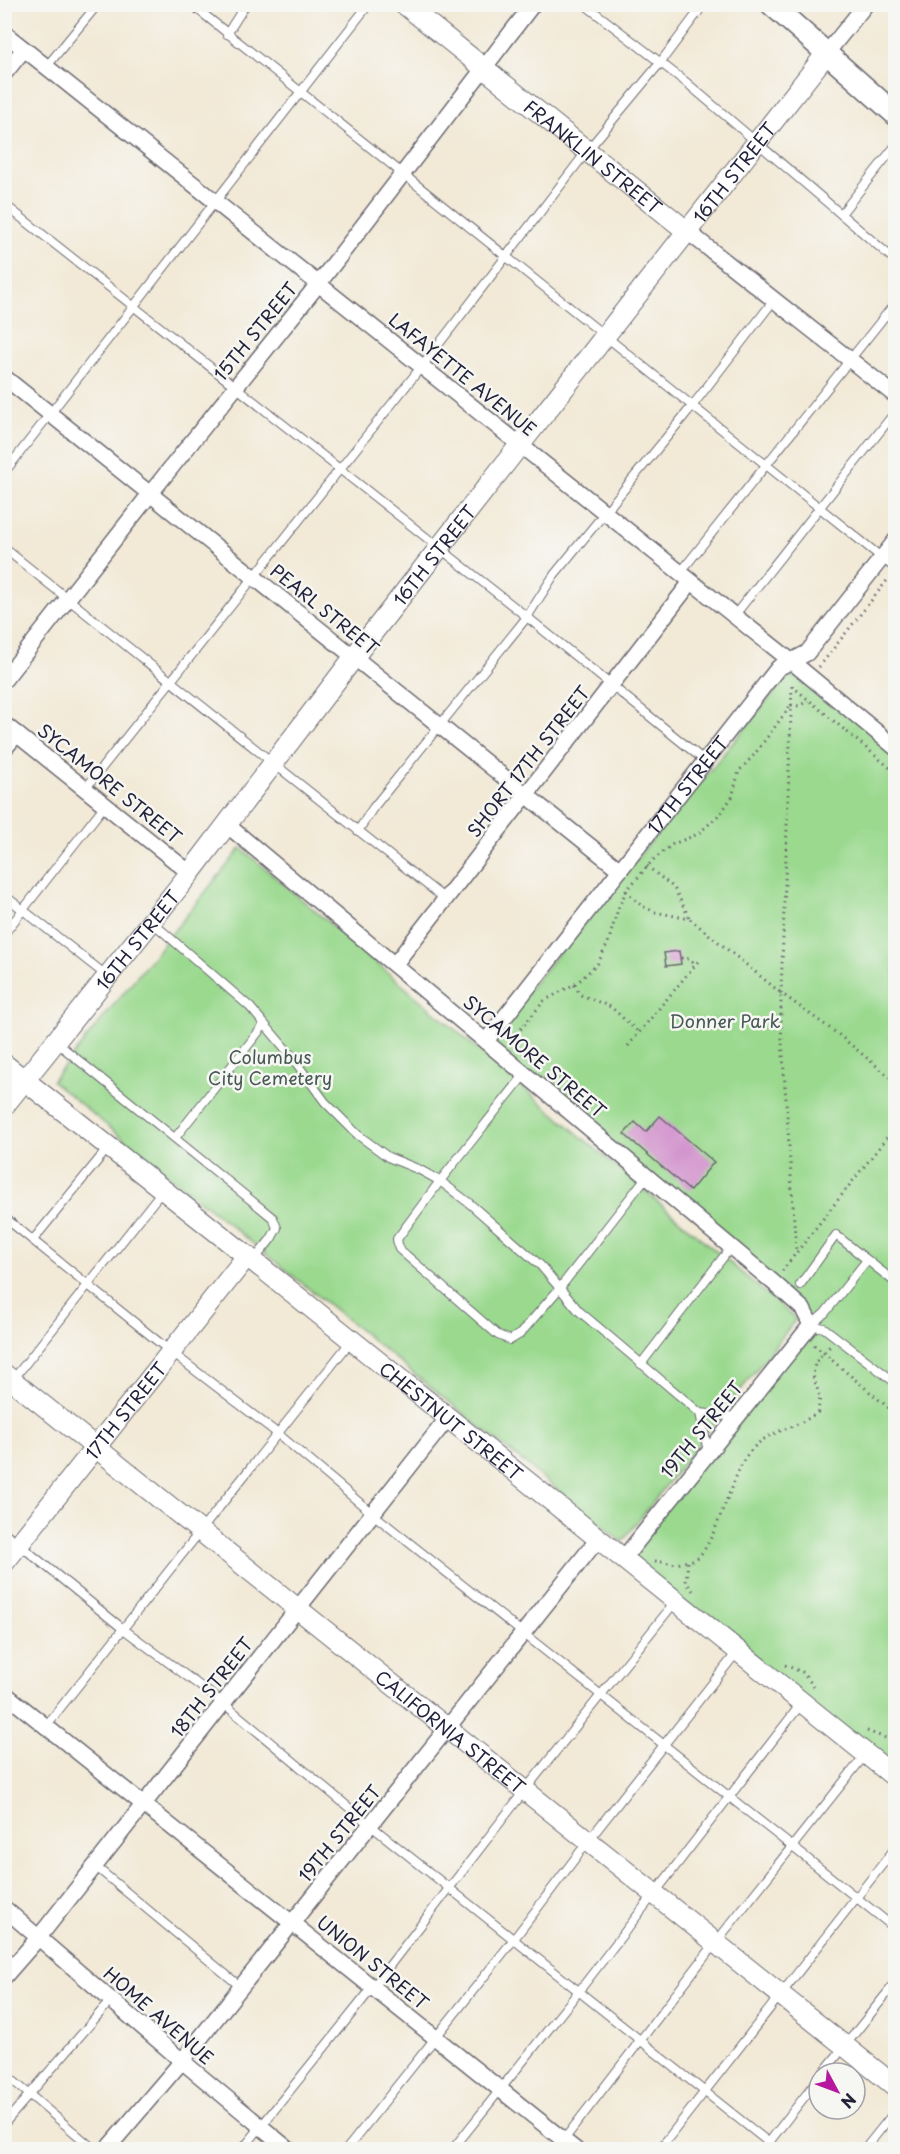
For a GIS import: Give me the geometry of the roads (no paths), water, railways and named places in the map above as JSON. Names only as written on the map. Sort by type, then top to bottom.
[{"type":"main road","points":[[771,4],[896,115]]},
{"type":"street","name":"FRANKLIN STREET","points":[[404,4],[896,396]]},
{"type":"street","name":"15TH STREET","points":[[4,680],[319,283],[532,4]]},
{"type":"street","name":"16TH STREET","points":[[4,1106],[152,922],[439,548],[866,4]]},
{"type":"street","name":"LAFAYETTE AVENUE","points":[[4,33],[791,661],[896,748]]},
{"type":"street","points":[[4,74],[24,49]]},
{"type":"street","name":"PEARL STREET","points":[[4,377],[620,870]]},
{"type":"street","name":"17TH STREET","points":[[486,1041],[778,668],[807,653],[896,540]]},
{"type":"street","name":"SHORT 17TH STREET","points":[[395,964],[611,685],[686,578]]},
{"type":"street","points":[[4,749],[10,729]]},
{"type":"street","name":"SYCAMORE STREET","points":[[10,729],[190,873]]},
{"type":"street","name":"SYCAMORE STREET","points":[[226,824],[774,1283],[802,1310],[806,1330]]},
{"type":"street","name":"CHESTNUT STREET","points":[[4,1065],[250,1259],[598,1539],[628,1552],[676,1601],[896,1778]]},
{"type":"street","name":"17TH STREET","points":[[4,1563],[12,1539],[96,1448],[171,1352],[250,1259]]},
{"type":"street","name":"19TH STREET","points":[[628,1552],[806,1330]]},
{"type":"street","name":"CALIFORNIA STREET","points":[[7,1382],[200,1530],[896,2087]]},
{"type":"street","name":"18TH STREET","points":[[4,1977],[39,1937],[447,1419]]},
{"type":"street","name":"19TH STREET","points":[[106,2150],[182,2061],[598,1539]]},
{"type":"street","name":"UNION STREET","points":[[4,1692],[436,2037],[565,2146]]},
{"type":"street","name":"HOME AVENUE","points":[[4,1908],[289,2150]]},
{"type":"lane","points":[[47,66],[98,4]]},
{"type":"lane","points":[[191,4],[896,569]]},
{"type":"lane","points":[[227,34],[246,4]]},
{"type":"lane","points":[[4,473],[369,4]]},
{"type":"lane","points":[[584,4],[687,83],[896,261]]},
{"type":"lane","points":[[85,789],[422,366],[587,151],[660,63],[704,4]]},
{"type":"lane","points":[[841,214],[896,145]]},
{"type":"lane","points":[[4,204],[527,617],[705,761]]},
{"type":"lane","points":[[358,831],[373,808],[527,617],[554,576],[693,405],[774,300]]},
{"type":"lane","points":[[686,578],[766,464],[896,302]]},
{"type":"lane","points":[[734,616],[896,411]]},
{"type":"lane","points":[[4,548],[445,899]]},
{"type":"lane","points":[[4,934],[105,805]]},
{"type":"lane","points":[[4,895],[108,976]]},
{"type":"lane","points":[[152,922],[250,1007],[289,1053],[325,1102],[358,1135],[388,1157],[440,1181],[469,1203],[540,1266],[579,1311],[700,1413],[736,1417]]},
{"type":"lane","points":[[175,1138],[264,1025]]},
{"type":"lane","points":[[56,1042],[273,1218],[277,1228],[271,1239],[250,1259]]},
{"type":"lane","points":[[525,1074],[397,1239],[399,1249],[498,1335],[510,1340],[520,1334],[559,1289],[646,1176]]},
{"type":"lane","points":[[33,1240],[108,1147]]},
{"type":"lane","points":[[7,1382],[89,1285],[163,1190]]},
{"type":"lane","points":[[4,1217],[171,1352],[277,1433],[373,1514],[896,1929]]},
{"type":"lane","points":[[800,1285],[836,1235],[896,1283]]},
{"type":"lane","points":[[641,1364],[731,1247]]},
{"type":"lane","points":[[806,1330],[825,1313],[867,1260]]},
{"type":"lane","points":[[806,1330],[824,1328],[896,1383]]},
{"type":"lane","points":[[46,1726],[351,1341]]},
{"type":"lane","points":[[700,1413],[708,1452]]},
{"type":"lane","points":[[12,1539],[122,1628],[223,1703],[370,1825],[778,2150]]},
{"type":"lane","points":[[242,2150],[676,1601]]},
{"type":"lane","points":[[346,2150],[738,1651]]},
{"type":"lane","points":[[453,2150],[802,1703]]},
{"type":"lane","points":[[565,2146],[641,2040],[716,1942],[866,1754]]},
{"type":"lane","points":[[659,2150],[896,1847]]},
{"type":"lane","points":[[95,1866],[241,1987]]},
{"type":"lane","points":[[832,2061],[896,1982]]},
{"type":"lane","points":[[4,2124],[111,2000]]},
{"type":"lane","points":[[4,2073],[94,2150]]},
{"type":"lane","points":[[763,2150],[807,2093]]},
{"type":"lane","points":[[864,2150],[896,2110]]},
{"type":"park label","name":"Donner Park","points":[[725,1020]]},
{"type":"park label","name":"Columbus City Cemetery","points":[[270,1066]]}]
